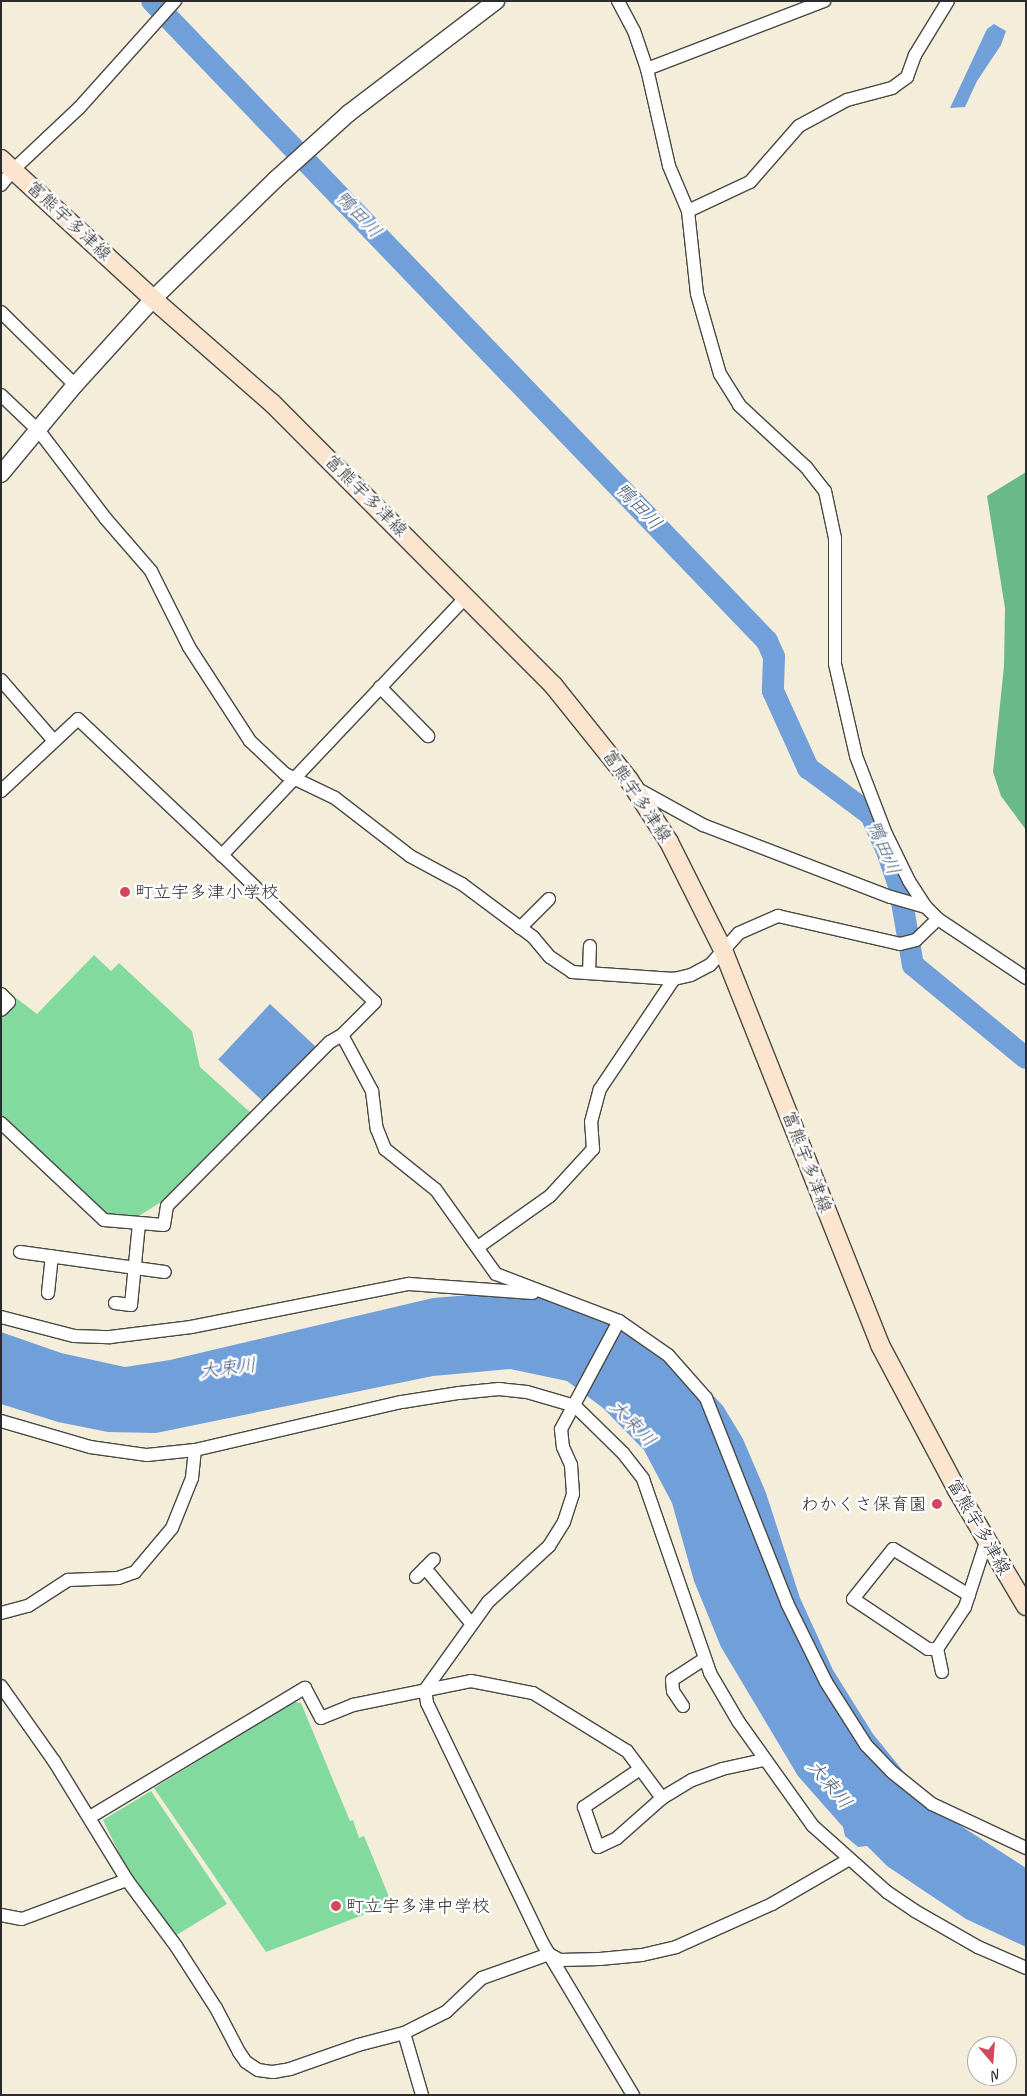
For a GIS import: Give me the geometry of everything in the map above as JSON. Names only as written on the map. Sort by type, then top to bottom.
[{"type":"main road","name":"富熊宇多津線","points":[[7,164],[153,299],[272,403],[467,596],[553,684],[634,787],[669,842],[723,950],[880,1345],[986,1542],[1026,1606]]},
{"type":"street","points":[[1,185],[7,164],[78,108],[175,1]]},
{"type":"street","points":[[2,473],[39,431],[75,385],[153,299],[349,113],[496,1]]},
{"type":"street","points":[[618,1],[634,31],[647,69],[669,166],[688,211],[697,294],[720,374],[739,405],[806,466],[825,491],[835,538],[835,664],[856,756],[886,834],[909,881],[926,907],[938,919],[1026,978]]},
{"type":"street","points":[[647,69],[824,1]]},
{"type":"street","points":[[688,211],[750,182],[799,126],[847,100],[892,88],[907,78],[915,55],[948,1]]},
{"type":"street","points":[[1,312],[75,385]]},
{"type":"street","points":[[1,395],[39,431],[106,519],[151,572],[189,647],[250,741],[292,778],[336,798],[410,856],[462,884],[520,928],[550,957],[572,972],[674,979],[691,975],[710,965],[739,933],[778,916],[900,944],[916,940],[938,919]]},
{"type":"street","points":[[222,855],[292,778],[467,596]]},
{"type":"street","points":[[1,680],[54,741]]},
{"type":"street","points":[[380,687],[428,736]]},
{"type":"street","points":[[1,791],[78,719],[375,1002],[342,1035],[330,1042],[167,1206],[164,1225],[104,1220],[1,1123]]},
{"type":"street","points":[[634,787],[703,824],[891,897],[910,904],[926,907]]},
{"type":"street","points":[[520,928],[549,899]]},
{"type":"street","points":[[589,973],[590,946]]},
{"type":"street","points":[[478,1247],[550,1196],[593,1149],[591,1122],[600,1089],[674,979]]},
{"type":"street","points":[[1,994],[9,1002],[1,1010]]},
{"type":"street","points":[[342,1035],[372,1090],[377,1129],[385,1149],[436,1190],[496,1274],[546,1294],[583,1305],[619,1322],[668,1355],[706,1398],[788,1603],[826,1682],[866,1745],[892,1772],[932,1804],[1026,1848]]},
{"type":"street","points":[[115,1303],[131,1305],[139,1223]]},
{"type":"street","points":[[20,1252],[165,1272]]},
{"type":"street","points":[[48,1294],[52,1256]]},
{"type":"street","points":[[1,1317],[74,1336],[110,1337],[191,1327],[409,1284],[546,1294]]},
{"type":"street","points":[[619,1322],[562,1429],[563,1447],[571,1465],[573,1494],[564,1522],[549,1546],[488,1602],[471,1623],[425,1690],[427,1703],[549,1954],[633,2095]]},
{"type":"street","points":[[1,1421],[90,1447],[127,1454],[195,1450],[402,1402],[458,1393],[499,1389],[577,1402],[643,1478],[704,1659],[738,1721],[764,1760],[813,1826],[848,1860],[915,1911],[978,1947],[1026,1968]]},
{"type":"street","points":[[1,1613],[28,1606],[68,1580],[110,1579],[135,1572],[172,1528],[192,1478],[195,1450]]},
{"type":"street","points":[[942,1672],[937,1649],[965,1607],[986,1542]]},
{"type":"street","points":[[937,1649],[928,1649],[853,1598],[893,1549],[969,1595]]},
{"type":"street","points":[[434,1559],[420,1572],[471,1623]]},
{"type":"street","points":[[683,1706],[673,1690],[672,1680],[704,1659]]},
{"type":"street","points":[[90,1817],[305,1688],[321,1718],[353,1706],[472,1681],[533,1693],[614,1742],[627,1751],[662,1798]]},
{"type":"street","points":[[1,1686],[90,1817],[127,1880],[176,1946],[216,2008],[238,2052],[246,2062],[258,2070],[273,2072],[290,2069],[358,2045],[404,2033],[446,2012],[482,1978],[549,1954],[560,1960],[600,1959],[642,1955],[676,1947],[772,1904],[848,1860]]},
{"type":"street","points":[[640,1769],[584,1807],[598,1847],[617,1838],[662,1798],[692,1780],[722,1769],[764,1760]]},
{"type":"street","points":[[1,1915],[22,1919],[127,1880]]},
{"type":"street","points":[[404,2033],[422,2095]]},
{"type":"green space","points":[[1026,472],[1026,830],[1001,796],[993,772],[1004,666],[1005,608],[987,496]]},
{"type":"green space","points":[[94,955],[111,971],[119,963],[192,1031],[200,1067],[251,1113],[161,1202],[136,1218],[108,1215],[1,1116],[1,1014],[16,998],[37,1014]]},
{"type":"green space","points":[[294,1702],[301,1703],[350,1821],[353,1820],[359,1838],[364,1836],[392,1904],[266,1952],[154,1788]]},
{"type":"green space","points":[[151,1791],[227,1904],[175,1936],[130,1876],[103,1820]]},
{"type":"water","points":[[994,24],[1006,31],[1001,45],[977,81],[965,107],[950,108],[987,29]]},
{"type":"water","points":[[270,1004],[317,1048],[265,1103],[218,1060]]},
{"type":"water","name":"大束川","points":[[494,1293],[555,1300],[602,1313],[691,1372],[723,1406],[743,1439],[766,1493],[800,1598],[833,1670],[873,1734],[912,1782],[958,1824],[1026,1868],[1026,1947],[966,1919],[887,1866],[867,1846],[858,1847],[845,1836],[843,1827],[798,1776],[721,1647],[694,1581],[672,1503],[644,1450],[603,1408],[567,1381],[510,1369],[433,1376],[156,1433],[108,1432],[58,1422],[1,1404],[1,1332],[61,1353],[125,1367],[170,1360],[433,1298]]},
{"type":"waterway","name":"鴨田川","points":[[152,1],[767,641],[774,657],[773,691],[808,768],[871,815],[886,848],[899,885],[913,965],[1026,1058]]},
{"type":"place","name":"町立宇多津小学校","points":[[125,892]]},
{"type":"place","name":"わかくさ保育園","points":[[937,1504]]},
{"type":"place","name":"町立宇多津中学校","points":[[336,1906]]}]
